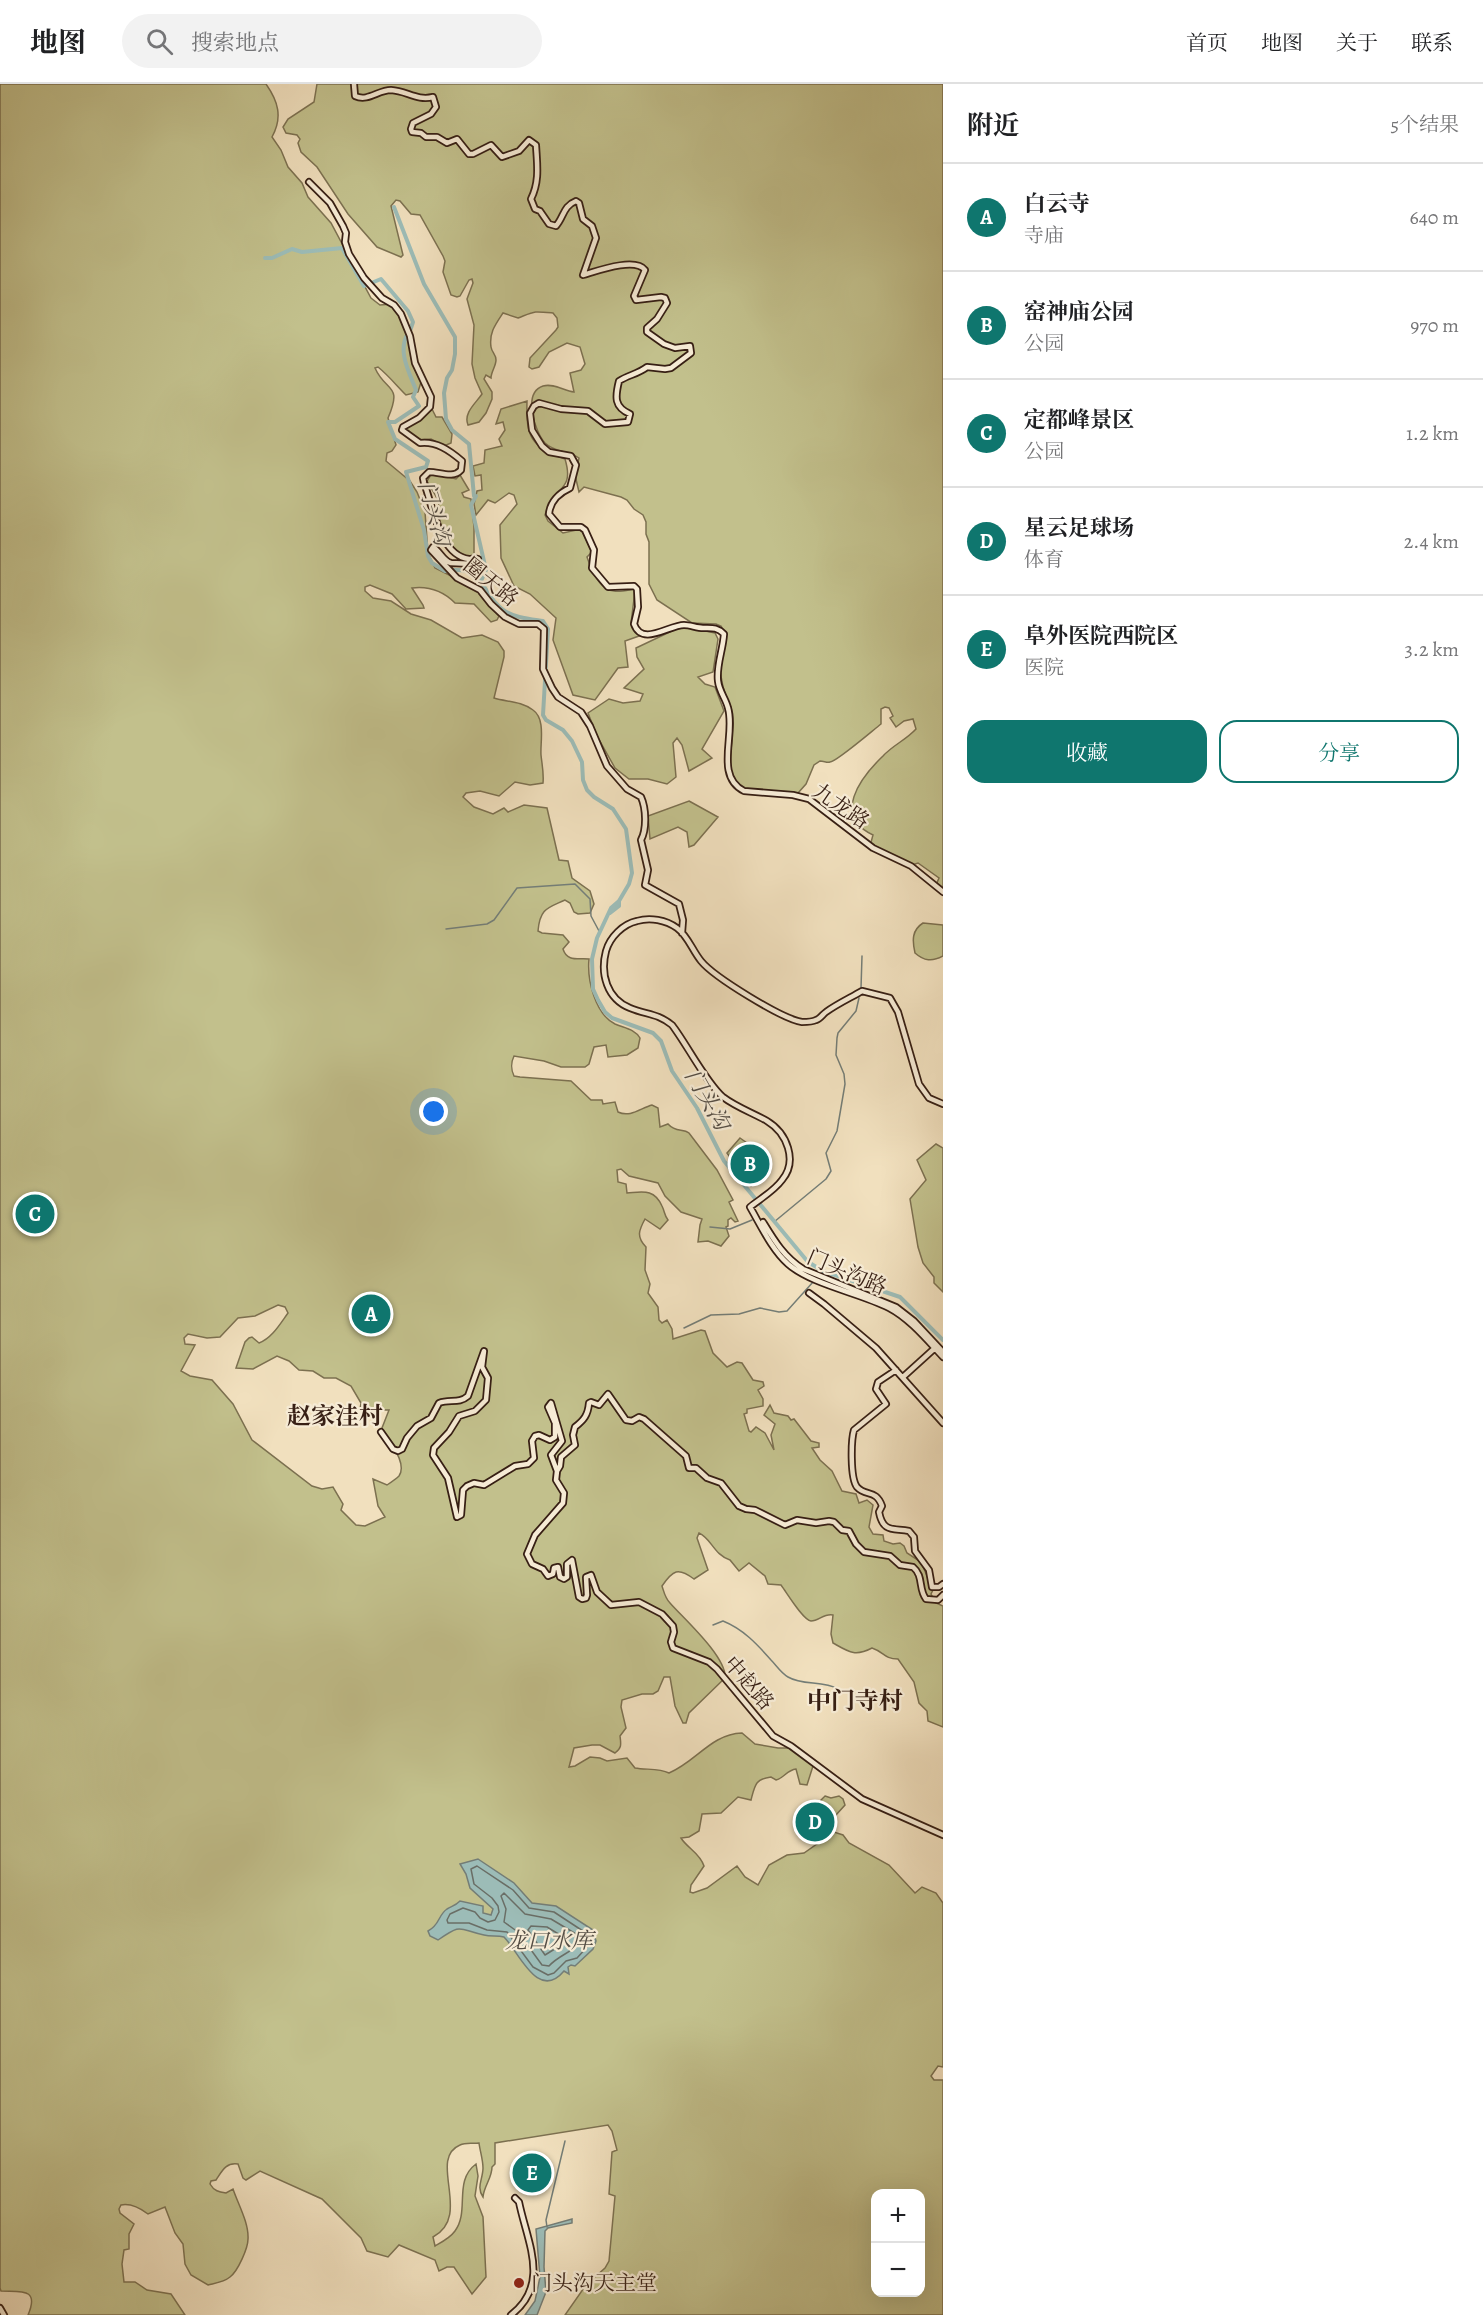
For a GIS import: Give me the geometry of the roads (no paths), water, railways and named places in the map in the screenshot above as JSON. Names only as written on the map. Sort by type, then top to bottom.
[{"type":"street","name":"九龙路","points":[[354,84],[355,96],[360,98],[368,98],[381,91],[390,90],[410,94],[420,99],[433,97],[435,107],[431,114],[413,123],[412,132],[421,133],[426,137],[437,137],[447,142],[457,139],[469,154],[491,145],[502,157],[519,151],[529,140],[536,145],[537,153],[538,181],[531,199],[535,209],[540,211],[549,224],[556,226],[566,207],[576,201],[583,219],[594,231],[596,238],[583,275],[611,266],[639,264],[643,266],[645,270],[634,296],[636,300],[662,297],[667,303],[657,319],[647,328],[647,332],[664,345],[675,348],[690,346],[691,353],[671,368],[647,367],[619,381],[616,402],[619,408],[630,414],[628,422],[610,425],[605,424],[588,411],[561,409],[539,403],[534,406],[530,413],[536,438],[549,452],[571,456],[576,465],[570,488],[556,498],[549,514],[560,527],[581,527],[585,530],[594,550],[592,568],[608,587],[634,586],[637,589],[638,607],[634,624],[641,632],[653,635],[684,625],[714,627],[724,634],[717,682],[728,707],[729,770],[737,787],[744,791],[794,795],[808,799],[838,819],[873,848],[912,866],[943,892]]},
{"type":"street","name":"圈天路","points":[[309,182],[330,203],[346,233],[345,242],[350,254],[364,278],[382,298],[394,305],[401,314],[410,336],[415,363],[431,397],[430,407],[402,430],[420,444],[429,442],[446,448],[462,461],[458,474],[429,472],[423,478],[436,522],[448,546],[463,556],[478,559],[473,564],[451,563],[436,549],[431,550],[457,578],[480,590],[504,617],[519,624],[542,626],[544,629],[543,669],[548,680],[558,697],[581,712],[590,726],[607,765],[618,780],[627,789],[641,797],[644,812],[644,835],[641,840],[648,870],[645,885],[648,889],[678,904],[683,920],[682,933]]},
{"type":"street","points":[[752,1206],[782,1180],[789,1168],[790,1153],[785,1140],[778,1129],[722,1096],[672,1025],[662,1017],[629,1008],[620,1002],[605,982],[603,970],[607,947],[612,938],[628,924],[656,920],[674,926],[710,970],[725,982],[790,1019],[804,1022],[817,1020],[826,1012],[862,991],[890,998],[898,1012],[919,1084],[929,1098],[943,1104]]},
{"type":"street","name":"门头沟路","points":[[752,1206],[779,1254],[794,1269],[891,1309],[907,1320],[943,1357]]},
{"type":"street","name":"门头沟路","points":[[752,1206],[780,1249],[795,1264],[896,1307],[914,1321],[943,1352]]},
{"type":"street","points":[[809,1293],[869,1342],[943,1423]]},
{"type":"street","points":[[903,1377],[935,1348]]},
{"type":"street","name":"中赵路","points":[[381,1432],[393,1449],[398,1451],[402,1449],[407,1438],[417,1426],[431,1418],[439,1403],[457,1402],[468,1396],[484,1351],[482,1367],[488,1378],[486,1400],[475,1411],[459,1416],[435,1448],[433,1455],[448,1478],[457,1517],[460,1515],[463,1490],[467,1486],[474,1483],[484,1485],[515,1466],[528,1464],[534,1458],[532,1442],[535,1436],[550,1440],[555,1437],[555,1423],[548,1407],[551,1403],[561,1437],[561,1443],[551,1455],[557,1471],[556,1480],[564,1496],[562,1506],[555,1511],[527,1550],[532,1564],[543,1569],[548,1576],[553,1574],[554,1568],[558,1567],[560,1577],[564,1579],[567,1577],[567,1564],[572,1560],[579,1597],[582,1599],[587,1595],[586,1577],[591,1575],[597,1592],[610,1605],[639,1602],[662,1614],[673,1626],[671,1642],[674,1648],[704,1659],[717,1669],[773,1736],[791,1746],[862,1799],[943,1835]]},
{"type":"street","points":[[896,1370],[878,1382],[876,1389],[886,1404],[852,1434],[851,1471],[856,1486],[863,1492],[877,1496],[881,1502],[879,1512],[885,1525],[897,1531],[909,1531],[914,1537],[915,1551],[929,1570],[932,1587],[939,1587],[943,1584]]},
{"type":"street","points":[[557,1471],[561,1457],[575,1445],[573,1435],[575,1427],[584,1420],[589,1403],[599,1405],[608,1394],[611,1395],[626,1420],[632,1421],[639,1417],[644,1419],[686,1456],[689,1468],[696,1468],[707,1478],[721,1483],[739,1506],[755,1509],[785,1526],[797,1520],[816,1523],[834,1522],[842,1530],[849,1531],[856,1544],[864,1552],[890,1556],[900,1565],[913,1567],[921,1576],[923,1596],[926,1599],[938,1600],[943,1595]]},
{"type":"street","points":[[511,2315],[528,2296],[533,2279],[530,2241],[519,2202],[515,2198]]},
{"type":"street","points":[[0,2308],[4,2315]]},
{"type":"water","name":"龙口水库","points":[[478,1859],[514,1883],[532,1903],[556,1906],[593,1930],[596,1941],[593,1949],[575,1966],[568,1967],[569,1974],[564,1971],[555,1979],[546,1981],[538,1978],[504,1937],[487,1936],[460,1929],[438,1940],[430,1936],[428,1931],[435,1926],[444,1911],[460,1901],[483,1906],[483,1913],[491,1915],[493,1909],[470,1888],[460,1864]]},
{"type":"water","points":[[572,2219],[572,2223],[548,2228],[545,2231],[546,2292],[537,2315],[525,2315],[535,2301],[540,2277],[536,2229]]},
{"type":"waterway","points":[[394,207],[424,284],[455,337],[452,370],[447,378],[444,393],[446,419],[452,430],[469,444],[474,496],[476,496],[471,505],[486,570],[481,581]]},
{"type":"waterway","name":"门头沟","points":[[265,258],[272,258],[292,249],[302,252],[342,248],[364,286],[381,279],[408,311],[413,322],[410,331]]},
{"type":"waterway","name":"门头沟","points":[[408,333],[404,354],[407,369],[416,390],[413,397],[419,406],[395,422],[388,422],[395,439],[428,461],[426,467],[406,472],[424,530],[428,556],[432,563],[445,571],[449,570]]},
{"type":"waterway","name":"门头沟","points":[[453,570],[463,570],[477,577],[495,603],[507,612],[522,618],[543,621],[548,629],[543,715],[546,720],[563,730],[572,741],[582,762],[583,780],[587,790],[613,809],[626,829],[632,873],[629,884],[619,901],[611,908],[597,938],[592,959],[593,989],[605,1012],[612,1018],[653,1033],[661,1041],[672,1071],[697,1108],[724,1161],[808,1262],[823,1271],[900,1297],[943,1340]]},
{"type":"waterway","points":[[446,929],[487,924],[494,920],[517,888],[575,884],[590,899],[591,916],[599,931]]},
{"type":"waterway","name":"门头沟","points":[[610,913],[619,906],[619,901]]},
{"type":"waterway","points":[[861,988],[862,956]]},
{"type":"waterway","points":[[774,1222],[826,1179],[831,1171],[826,1153],[837,1131],[845,1084],[844,1074],[836,1055],[837,1038],[838,1033],[856,1011],[859,998]]},
{"type":"waterway","points":[[710,1227],[730,1229],[752,1220]]},
{"type":"waterway","points":[[684,1328],[711,1315],[739,1314],[760,1308],[779,1312],[787,1311],[813,1282]]},
{"type":"waterway","points":[[713,1625],[723,1621],[737,1628],[788,1677],[838,1689]]},
{"type":"waterway","points":[[547,2227],[546,2220],[565,2141]]},
{"type":"place","name":"窑神庙公园","points":[[750,1164]]},
{"type":"place","name":"定都峰景区","points":[[35,1214]]},
{"type":"place","name":"白云寺","points":[[371,1314]]},
{"type":"place","name":"星云足球场","points":[[815,1822]]},
{"type":"place","name":"阜外医院西院区","points":[[532,2173]]},
{"type":"place","name":"门头沟天主堂","points":[[519,2283]]},
{"type":"district","name":"赵家洼村","points":[[335,1416]]},
{"type":"district","name":"中门寺村","points":[[855,1701]]}]
